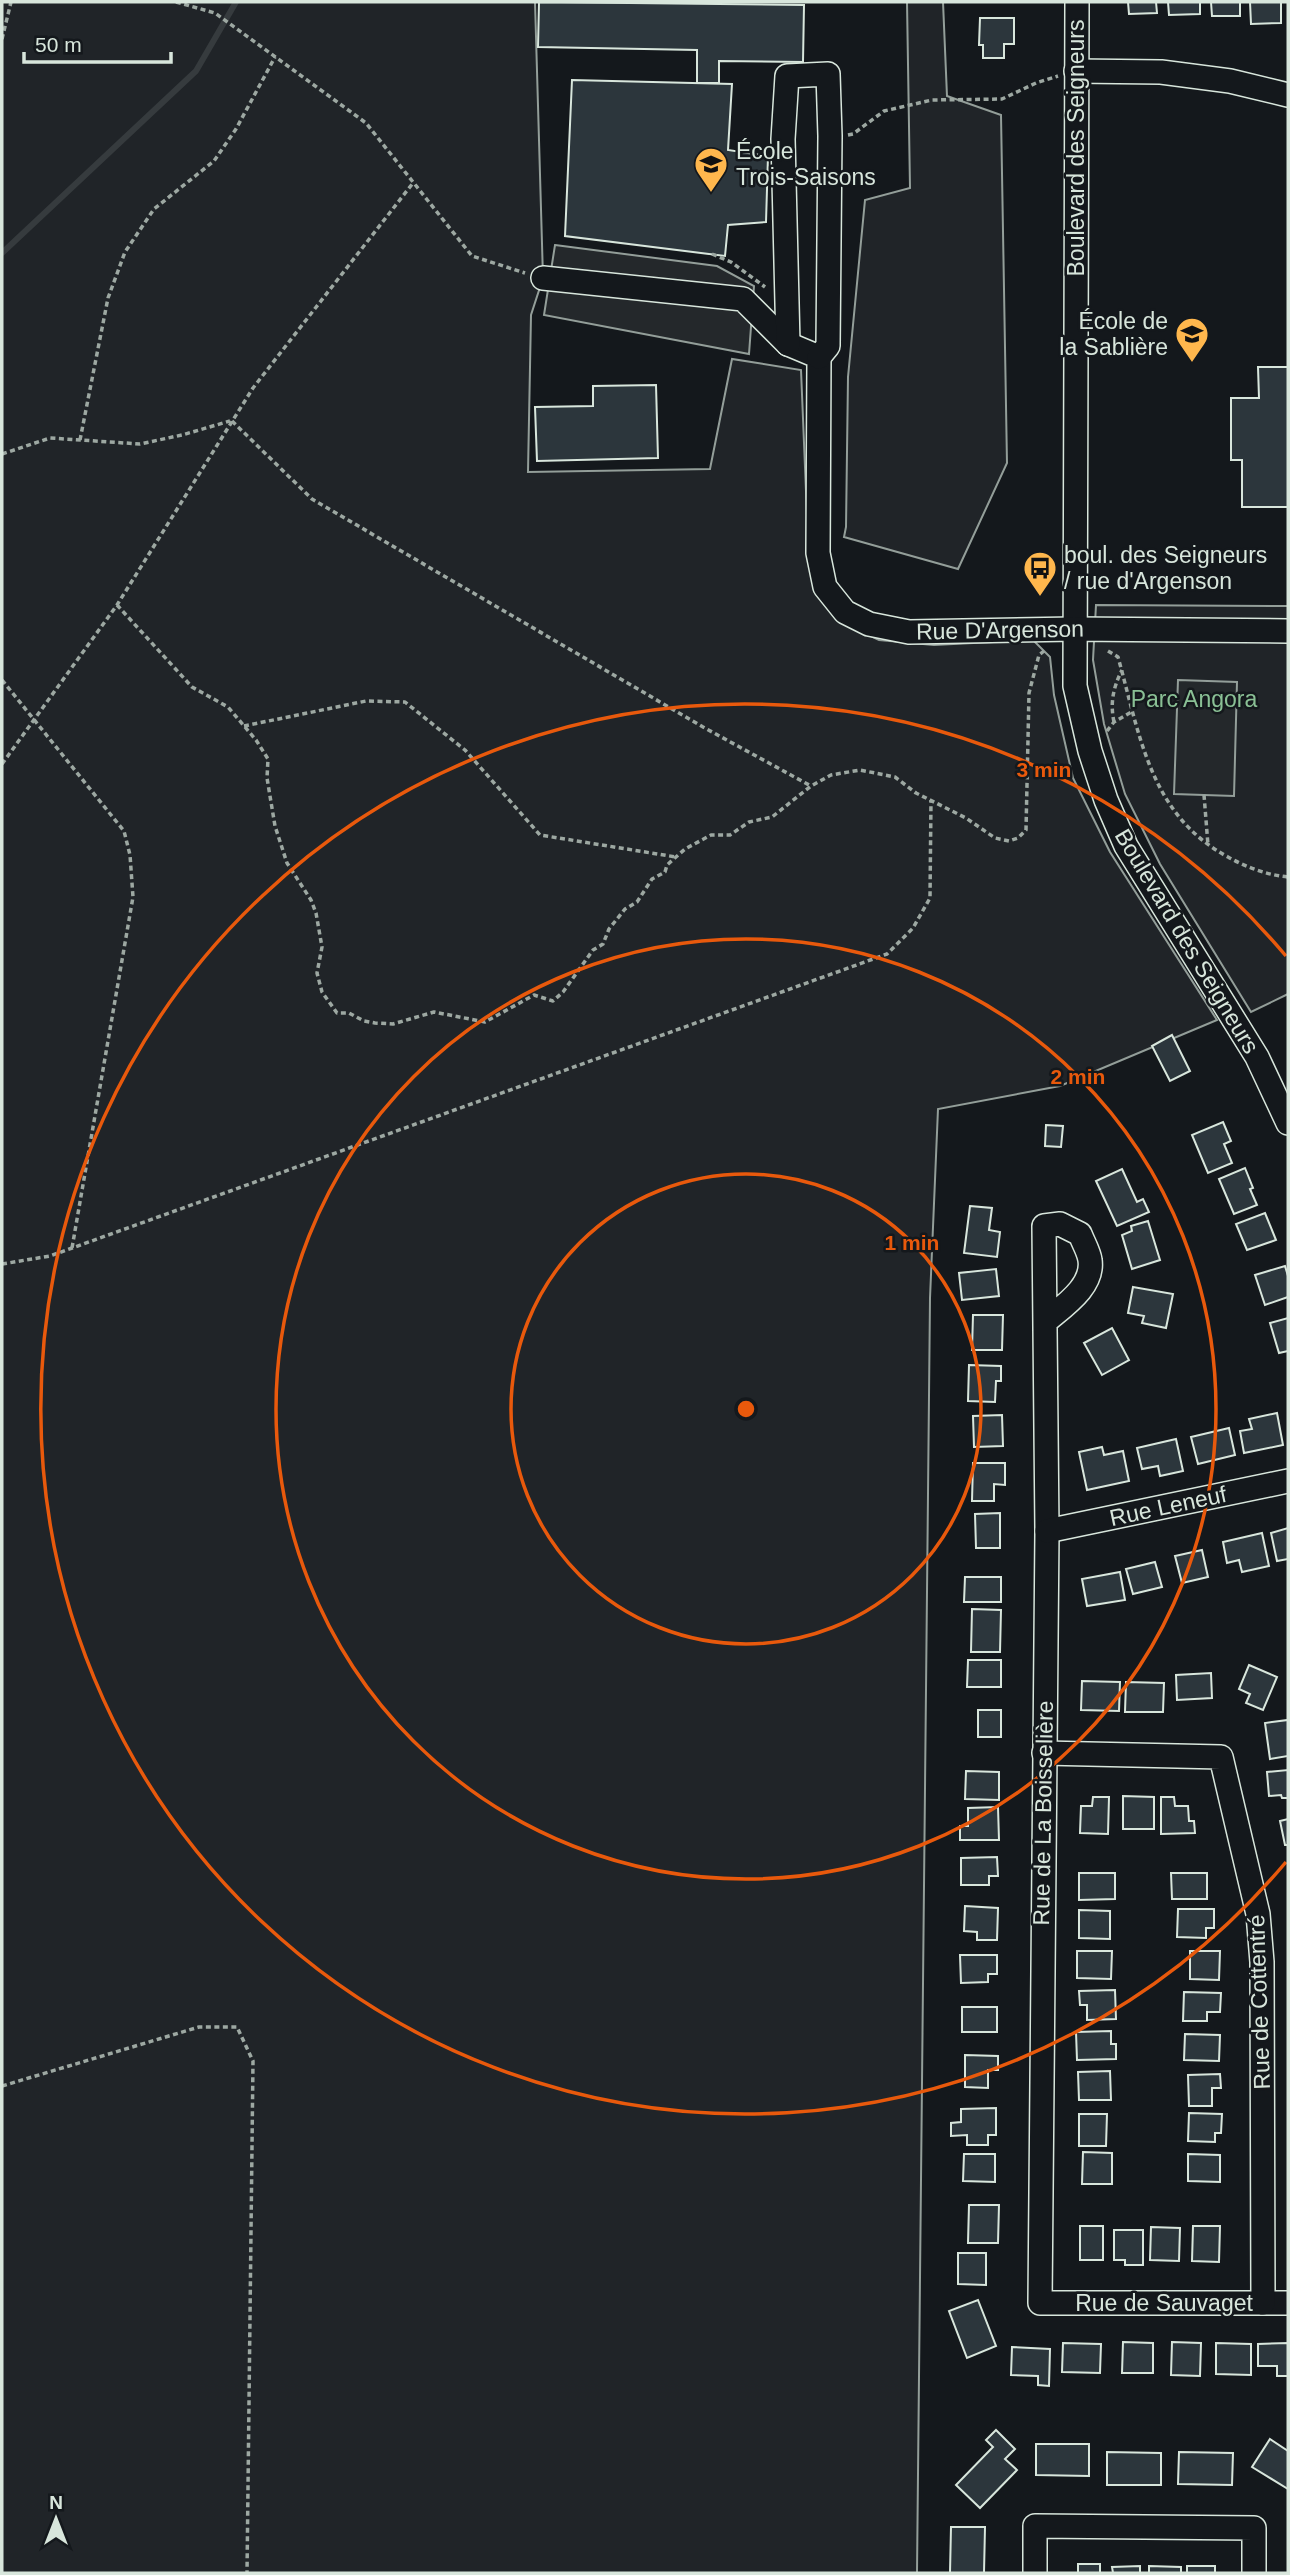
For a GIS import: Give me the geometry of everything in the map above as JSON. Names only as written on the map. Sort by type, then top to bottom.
[{"type":"street","name":"Boulevard des Seigneurs","points":[[1077,2],[1075,685],[1090,751],[1106,800],[1126,846],[1257,1057],[1288,1123]]},
{"type":"street","points":[[1076,71],[1161,72],[1230,81],[1288,96]]},
{"type":"street","name":"Rue D'Argenson","points":[[788,344],[783,139],[787,76],[828,74],[828,346],[819,357],[818,553],[825,587],[845,612],[869,624],[909,632],[1074,629],[1288,631]]},
{"type":"street","points":[[543,278],[743,299],[788,344],[819,357]]},
{"type":"street","name":"Rue de La Boisselière","points":[[1040,2303],[1047,1531],[1045,1322]]},
{"type":"street","name":"Rue Leneuf","points":[[1047,1531],[1288,1481]]},
{"type":"street","name":"Rue de Cottentré","points":[[1044,1753],[1221,1757],[1258,1914],[1262,1962],[1263,2303]]},
{"type":"street","name":"Rue de Sauvaget","points":[[1040,2303],[1288,2303]]},
{"type":"street","points":[[1035,2573],[1035,2526],[1254,2528],[1254,2573]]},
{"type":"path","points":[[2,39],[11,2]]},
{"type":"path","points":[[176,2],[215,13],[366,123],[472,256],[543,278]]},
{"type":"path","points":[[80,440],[108,299],[125,252],[154,209],[214,161],[236,129],[275,57]]},
{"type":"path","points":[[830,136],[853,134],[884,111],[932,100],[1002,99],[1036,83],[1076,71]]},
{"type":"path","points":[[2,764],[117,605],[253,388],[413,183]]},
{"type":"path","points":[[712,254],[731,262],[765,287]]},
{"type":"path","points":[[2,454],[50,438],[140,444],[232,421]]},
{"type":"path","points":[[232,421],[312,499],[703,727],[811,786]]},
{"type":"path","points":[[117,605],[192,687],[228,707],[268,759],[271,812],[280,845],[287,863],[311,900],[316,913],[322,947],[317,973],[322,992],[337,1013],[349,1013],[364,1021],[393,1024],[434,1012],[485,1022],[534,995],[553,1001],[563,992],[593,950],[603,944],[609,929],[625,909],[637,902],[652,879],[665,872],[667,864],[685,849],[711,835],[730,835],[749,822],[772,817],[811,786],[831,775],[860,771],[895,777],[995,838],[1009,841],[1018,838],[1026,830],[1029,693],[1039,654],[1048,648]]},
{"type":"path","points":[[1107,650],[1118,657],[1144,751],[1160,791],[1180,821],[1209,846],[1241,864],[1288,877]]},
{"type":"path","points":[[1114,722],[1111,708],[1114,686],[1122,670]]},
{"type":"path","points":[[2,680],[124,831],[131,869],[133,897],[72,1248]]},
{"type":"path","points":[[244,726],[366,701],[405,702],[465,750],[540,835],[676,857]]},
{"type":"path","points":[[1090,751],[1114,722],[1133,711]]},
{"type":"path","points":[[1204,795],[1209,846]]},
{"type":"path","points":[[2,1264],[50,1256],[887,954],[913,928],[930,898],[930,800]]},
{"type":"path","points":[[2,2086],[200,2027],[237,2027],[253,2061],[247,2573]]},
{"type":"green space","points":[[2,2],[535,2],[543,278],[531,315],[528,472],[710,469],[732,359],[801,370],[809,564],[843,623],[879,640],[934,645],[1033,640],[1050,657],[1054,695],[1073,778],[1110,852],[1217,1020],[1060,1086],[938,1109],[930,1298],[917,2573],[2,2573]]},
{"type":"green space","points":[[907,2],[943,2],[947,96],[1001,115],[1007,463],[958,569],[844,537],[848,377],[865,200],[910,188]]},
{"type":"green space","name":"Parc Angora","points":[[1096,605],[1288,606],[1288,994],[1251,1012],[1160,864],[1125,794],[1104,724],[1093,660]]},
{"type":"shaded area","points":[[555,245],[717,266],[754,286],[749,354],[544,315]]},
{"type":"shaded area","points":[[1178,680],[1237,682],[1234,796],[1174,794]]},
{"type":"building","points":[[539,2],[804,5],[803,62],[719,61],[719,83],[697,83],[697,50],[538,47]]},
{"type":"building","points":[[1128,2],[1156,2],[1157,13],[1129,14]]},
{"type":"building","points":[[1168,2],[1200,2],[1200,14],[1169,15]]},
{"type":"building","points":[[1211,2],[1240,2],[1240,16],[1212,16]]},
{"type":"building","points":[[1250,2],[1281,2],[1281,23],[1251,24]]},
{"type":"building","points":[[980,18],[1014,18],[1014,44],[1004,44],[1004,58],[983,58],[983,45],[979,45]]},
{"type":"building","points":[[572,80],[732,84],[728,150],[768,156],[766,222],[728,225],[725,256],[565,236]]},
{"type":"building","points":[[1258,367],[1288,367],[1288,507],[1242,507],[1242,460],[1231,460],[1231,398],[1259,398]]},
{"type":"building","points":[[656,385],[658,458],[537,461],[535,407],[593,406],[593,386]]},
{"type":"building","points":[[1172,1035],[1190,1071],[1170,1081],[1152,1046]]},
{"type":"building","points":[[1223,1122],[1231,1141],[1224,1144],[1232,1163],[1208,1173],[1192,1135]]},
{"type":"building","points":[[1046,1125],[1063,1126],[1061,1147],[1045,1146]]},
{"type":"building","points":[[1245,1168],[1257,1205],[1234,1214],[1219,1179]]},
{"type":"building","points":[[1122,1169],[1137,1202],[1143,1199],[1149,1212],[1117,1226],[1096,1181]]},
{"type":"building","points":[[970,1206],[992,1208],[989,1230],[1000,1232],[997,1257],[964,1253]]},
{"type":"building","points":[[1265,1213],[1276,1240],[1247,1250],[1236,1224]]},
{"type":"building","points":[[1148,1221],[1160,1260],[1132,1269],[1122,1235],[1132,1231],[1131,1226]]},
{"type":"building","points":[[1285,1266],[1288,1297],[1265,1305],[1255,1275]]},
{"type":"building","points":[[996,1269],[999,1296],[962,1300],[959,1273]]},
{"type":"building","points":[[1133,1287],[1173,1294],[1166,1328],[1142,1323],[1144,1316],[1128,1313]]},
{"type":"building","points":[[973,1315],[1003,1315],[1002,1350],[972,1350]]},
{"type":"building","points":[[1288,1318],[1288,1351],[1279,1353],[1270,1323]]},
{"type":"building","points":[[1112,1328],[1129,1360],[1102,1375],[1084,1343]]},
{"type":"building","points":[[969,1365],[1001,1366],[1001,1381],[996,1381],[995,1402],[968,1401]]},
{"type":"building","points":[[1277,1413],[1283,1445],[1244,1453],[1240,1431],[1252,1429],[1249,1419]]},
{"type":"building","points":[[1002,1415],[1003,1446],[974,1447],[973,1416]]},
{"type":"building","points":[[1229,1428],[1235,1455],[1198,1464],[1191,1437]]},
{"type":"building","points":[[1176,1439],[1183,1471],[1160,1476],[1158,1466],[1142,1469],[1137,1448]]},
{"type":"building","points":[[1102,1447],[1104,1455],[1123,1451],[1129,1481],[1087,1490],[1079,1452]]},
{"type":"building","points":[[973,1463],[1005,1463],[1005,1485],[994,1484],[994,1501],[972,1501]]},
{"type":"building","points":[[1000,1513],[1000,1548],[976,1548],[975,1514]]},
{"type":"building","points":[[1288,1528],[1288,1559],[1277,1561],[1271,1533]]},
{"type":"building","points":[[1262,1533],[1269,1566],[1242,1572],[1239,1560],[1227,1563],[1223,1542]]},
{"type":"building","points":[[1202,1550],[1208,1577],[1182,1583],[1175,1556]]},
{"type":"building","points":[[1155,1562],[1162,1587],[1133,1594],[1126,1569]]},
{"type":"building","points":[[1120,1572],[1125,1600],[1087,1606],[1082,1579]]},
{"type":"building","points":[[965,1577],[1001,1577],[1001,1602],[964,1602]]},
{"type":"building","points":[[972,1609],[1001,1610],[1000,1652],[971,1652]]},
{"type":"building","points":[[968,1660],[1001,1660],[1001,1687],[967,1687]]},
{"type":"building","points":[[1249,1665],[1277,1677],[1263,1710],[1246,1703],[1250,1694],[1239,1689]]},
{"type":"building","points":[[1211,1673],[1212,1698],[1177,1700],[1176,1675]]},
{"type":"building","points":[[1082,1681],[1120,1682],[1119,1711],[1081,1710]]},
{"type":"building","points":[[1126,1682],[1164,1683],[1163,1712],[1125,1712]]},
{"type":"building","points":[[978,1710],[1001,1710],[1001,1737],[978,1737]]},
{"type":"building","points":[[1288,1720],[1288,1756],[1270,1759],[1265,1723]]},
{"type":"building","points":[[1288,1770],[1288,1798],[1282,1798],[1281,1795],[1269,1796],[1267,1772]]},
{"type":"building","points":[[966,1771],[999,1772],[999,1800],[965,1799]]},
{"type":"building","points":[[1123,1796],[1154,1797],[1154,1829],[1123,1829]]},
{"type":"building","points":[[1093,1797],[1109,1797],[1108,1834],[1080,1833],[1081,1806],[1092,1806]]},
{"type":"building","points":[[1161,1797],[1174,1797],[1175,1806],[1188,1806],[1189,1821],[1194,1821],[1195,1833],[1161,1834]]},
{"type":"building","points":[[998,1807],[999,1840],[960,1840],[960,1826],[968,1826],[968,1808]]},
{"type":"building","points":[[1288,1819],[1288,1845],[1285,1845],[1280,1821]]},
{"type":"building","points":[[997,1857],[998,1876],[989,1876],[989,1885],[961,1885],[961,1858]]},
{"type":"building","points":[[1079,1873],[1115,1873],[1115,1899],[1079,1900]]},
{"type":"building","points":[[1171,1873],[1207,1873],[1207,1899],[1172,1899]]},
{"type":"building","points":[[965,1906],[998,1908],[997,1940],[977,1940],[977,1932],[964,1931]]},
{"type":"building","points":[[1178,1909],[1214,1909],[1214,1928],[1206,1928],[1206,1938],[1177,1937]]},
{"type":"building","points":[[1079,1910],[1110,1911],[1110,1939],[1079,1938]]},
{"type":"building","points":[[1077,1951],[1112,1951],[1111,1979],[1077,1978]]},
{"type":"building","points":[[1190,1951],[1220,1951],[1219,1980],[1190,1979]]},
{"type":"building","points":[[960,1955],[997,1955],[997,1974],[988,1974],[988,1982],[961,1983]]},
{"type":"building","points":[[1115,1990],[1116,2019],[1087,2020],[1087,2005],[1080,2005],[1079,1991]]},
{"type":"building","points":[[1184,1992],[1221,1993],[1220,2012],[1207,2012],[1207,2021],[1183,2021]]},
{"type":"building","points":[[962,2007],[997,2007],[997,2032],[962,2032]]},
{"type":"building","points":[[1111,2031],[1111,2044],[1116,2044],[1116,2059],[1077,2060],[1076,2032]]},
{"type":"building","points":[[1185,2034],[1220,2035],[1219,2061],[1184,2060]]},
{"type":"building","points":[[965,2055],[998,2056],[998,2070],[988,2070],[988,2088],[965,2087]]},
{"type":"building","points":[[1110,2071],[1111,2100],[1079,2100],[1078,2072]]},
{"type":"building","points":[[1220,2074],[1221,2088],[1212,2088],[1212,2106],[1189,2106],[1188,2075]]},
{"type":"building","points":[[996,2108],[996,2135],[988,2135],[988,2145],[967,2145],[967,2135],[951,2136],[951,2123],[961,2122],[961,2109]]},
{"type":"building","points":[[1189,2113],[1222,2114],[1221,2133],[1215,2133],[1215,2142],[1188,2141]]},
{"type":"building","points":[[1079,2114],[1107,2114],[1106,2146],[1079,2146]]},
{"type":"building","points":[[1083,2152],[1112,2153],[1112,2184],[1082,2184]]},
{"type":"building","points":[[964,2154],[995,2154],[995,2182],[963,2181]]},
{"type":"building","points":[[1188,2154],[1220,2155],[1220,2182],[1188,2181]]},
{"type":"building","points":[[969,2205],[999,2205],[998,2243],[968,2243]]},
{"type":"building","points":[[1080,2226],[1103,2226],[1103,2260],[1080,2260]]},
{"type":"building","points":[[1193,2226],[1220,2226],[1219,2262],[1192,2261]]},
{"type":"building","points":[[1151,2227],[1180,2228],[1179,2261],[1150,2260]]},
{"type":"building","points":[[1114,2230],[1143,2230],[1143,2265],[1125,2265],[1125,2260],[1114,2260]]},
{"type":"building","points":[[958,2253],[986,2253],[986,2285],[958,2284]]},
{"type":"building","points":[[978,2300],[996,2346],[967,2358],[949,2311]]},
{"type":"building","points":[[1123,2342],[1153,2343],[1153,2373],[1122,2373]]},
{"type":"building","points":[[1172,2342],[1201,2343],[1200,2376],[1171,2375]]},
{"type":"building","points":[[1063,2343],[1101,2344],[1100,2373],[1062,2372]]},
{"type":"building","points":[[1216,2343],[1251,2344],[1251,2375],[1216,2374]]},
{"type":"building","points":[[1288,2343],[1288,2376],[1277,2376],[1277,2366],[1258,2366],[1258,2344]]},
{"type":"building","points":[[1012,2347],[1050,2349],[1049,2386],[1038,2385],[1038,2376],[1011,2375]]},
{"type":"building","points":[[996,2430],[1015,2449],[1005,2459],[1017,2470],[980,2508],[956,2485],[993,2447],[986,2440]]},
{"type":"building","points":[[1270,2439],[1288,2451],[1288,2489],[1252,2467]]},
{"type":"building","points":[[1036,2444],[1089,2444],[1089,2476],[1036,2475]]},
{"type":"building","points":[[1107,2452],[1161,2453],[1161,2485],[1107,2485]]},
{"type":"building","points":[[1179,2452],[1233,2453],[1232,2485],[1178,2484]]},
{"type":"building","points":[[951,2527],[985,2527],[984,2573],[950,2573]]},
{"type":"building","points":[[1078,2564],[1100,2564],[1100,2573],[1078,2573]]},
{"type":"building","points":[[1140,2566],[1140,2573],[1113,2573],[1112,2567]]},
{"type":"building","points":[[1149,2566],[1181,2567],[1181,2573],[1149,2573]]},
{"type":"building","points":[[1187,2566],[1215,2566],[1215,2573],[1187,2573]]},
{"type":"waterway","points":[[2,253],[196,71],[236,2]]},
{"type":"place","name":"École Trois-Saisons","points":[[711,194]]},
{"type":"place","name":"École de la Sablière","points":[[1192,364]]},
{"type":"place","name":"boul. des Seigneurs / rue d'Argenson","points":[[1040,598]]}]
